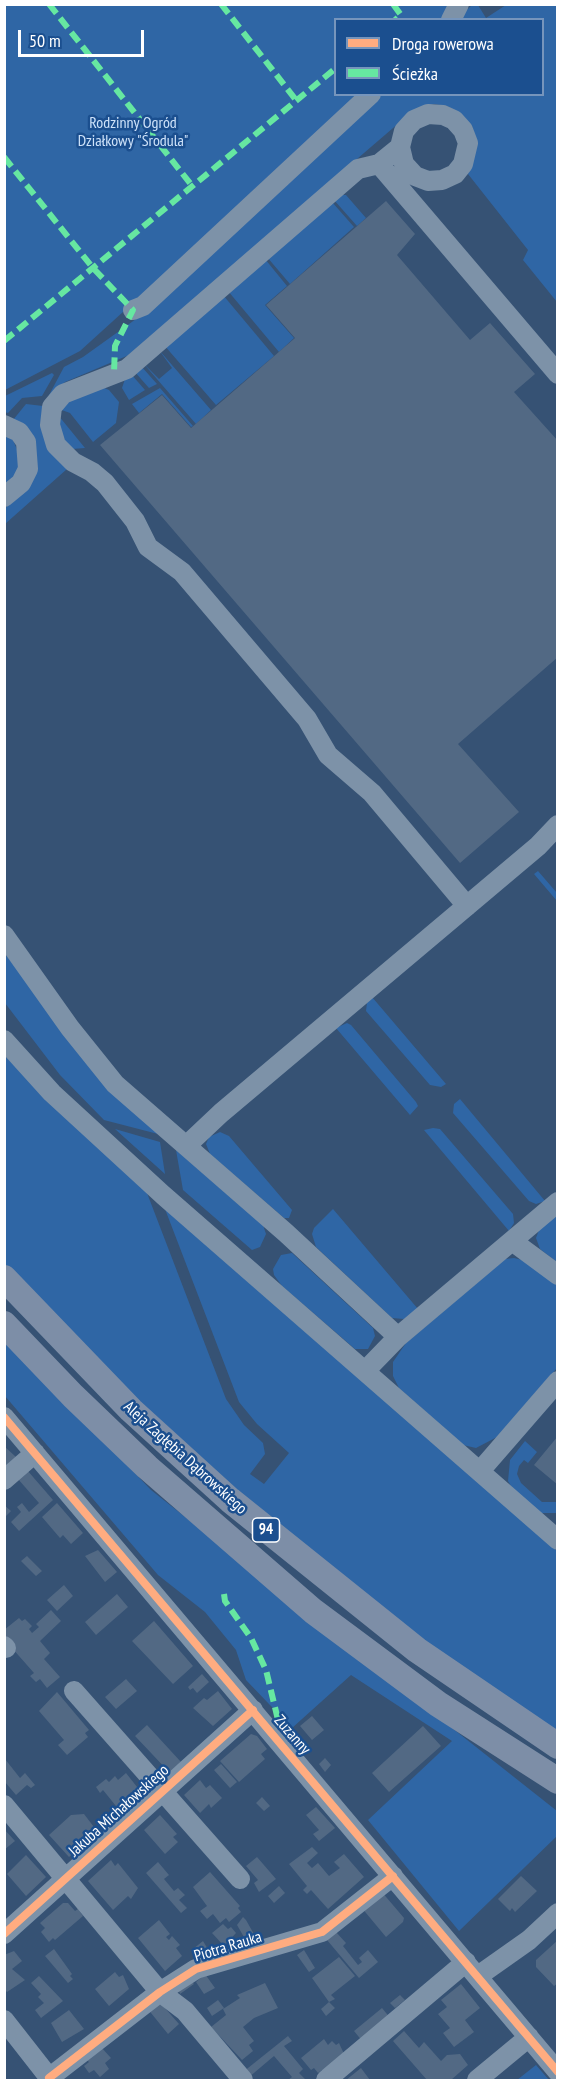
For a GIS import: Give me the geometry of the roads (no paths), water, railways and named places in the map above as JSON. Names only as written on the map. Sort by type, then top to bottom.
[{"type":"main road","name":"Aleja Zagłębia Dąbrowskiego","points":[[4,1278],[131,1410],[230,1500],[417,1650],[558,1746]]},
{"type":"main road","name":"Aleja Zagłębia Dąbrowskiego","points":[[4,1324],[73,1396],[147,1467],[313,1611],[409,1684],[521,1760],[558,1781]]},
{"type":"main road","points":[[521,1760],[558,1789]]},
{"type":"street","points":[[452,18],[459,4]]},
{"type":"street","points":[[133,310],[143,306],[369,96]]},
{"type":"street","points":[[400,147],[379,164],[358,169],[127,369],[63,394],[52,407],[50,425],[56,445],[73,462],[92,472],[105,483],[135,521],[148,547],[182,572],[307,719],[328,755],[372,793],[466,906]]},
{"type":"street","points":[[379,164],[558,374]]},
{"type":"street","points":[[4,425],[19,432],[26,442],[28,468],[21,483],[4,497]]},
{"type":"street","points":[[186,1146],[221,1113],[538,846],[558,825]]},
{"type":"street","points":[[4,935],[70,1028],[115,1084],[286,1233],[398,1337]]},
{"type":"street","points":[[4,1040],[52,1093],[163,1195],[556,1536]]},
{"type":"street","points":[[366,1370],[398,1337],[558,1202]]},
{"type":"street","points":[[512,1241],[558,1275]]},
{"type":"street","points":[[480,1471],[558,1381]]},
{"type":"street","name":"Zuzanny","points":[[4,1417],[558,2072]]},
{"type":"street","points":[[4,1480],[35,1453]]},
{"type":"street","points":[[74,1691],[240,1879]]},
{"type":"street","name":"Jakuba Michałowskiego","points":[[4,1934],[253,1710]]},
{"type":"street","points":[[4,1805],[160,1992],[185,2011],[243,2080]]},
{"type":"street","name":"Piotra Rauka","points":[[50,2079],[160,1992],[196,1969],[322,1932],[393,1876]]},
{"type":"street","points":[[326,2080],[472,1969],[529,1940],[558,1913]]},
{"type":"street","points":[[4,2020],[50,2079]]},
{"type":"street","points":[[477,2080],[529,2037]]},
{"type":"park label","name":"Rodzinny Ogród Działkowy \"Środula\"","points":[[133,132]]}]
